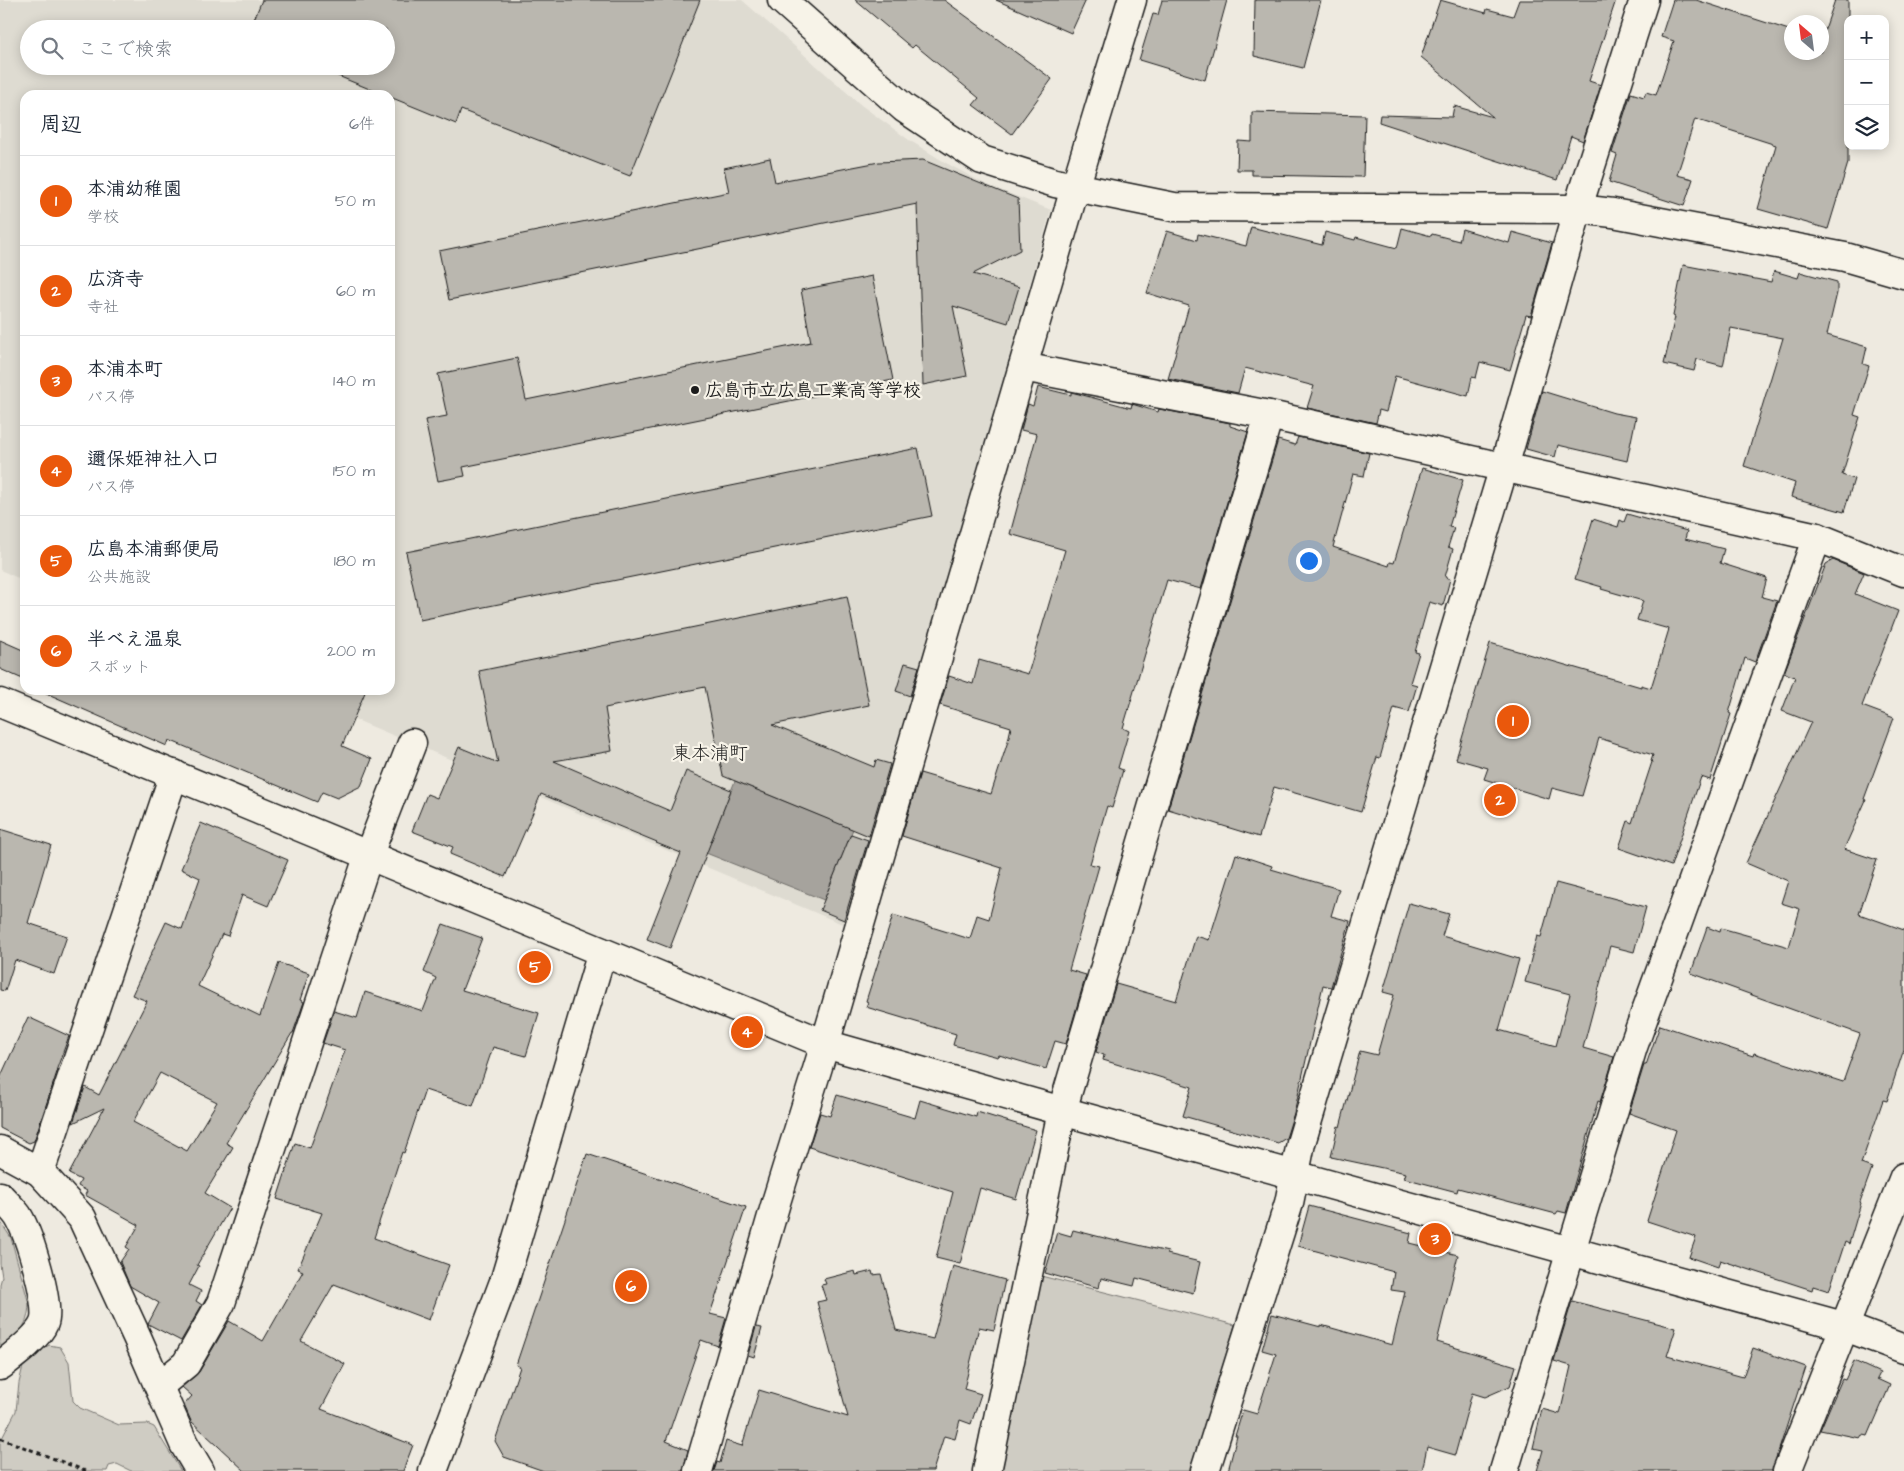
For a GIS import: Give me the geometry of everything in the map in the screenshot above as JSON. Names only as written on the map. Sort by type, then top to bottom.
[{"type":"street","points":[[782,0],[904,108],[982,160],[1055,184],[1174,207],[1578,209],[1613,213],[1845,258],[1904,274]]},
{"type":"street","points":[[698,1471],[826,1044],[1075,188],[1132,0]]},
{"type":"street","points":[[1205,1471],[1289,1203],[1301,1143],[1504,467],[1578,209],[1644,0]]},
{"type":"street","points":[[1023,367],[1269,415],[1817,537],[1904,572]]},
{"type":"street","points":[[987,1471],[1062,1111],[1269,415]]},
{"type":"street","points":[[1504,1471],[1633,1047],[1817,537]]},
{"type":"street","points":[[0,703],[826,1044],[1062,1111],[1843,1326],[1904,1350]]},
{"type":"street","points":[[159,1386],[186,1364],[221,1304],[369,854],[412,743]]},
{"type":"street","points":[[40,1172],[174,774]]},
{"type":"street","points":[[433,1471],[505,1279],[602,952]]},
{"type":"street","points":[[0,1150],[40,1172],[82,1218],[184,1444],[200,1471]]},
{"type":"street","points":[[1787,1471],[1843,1326],[1904,1177]]},
{"type":"street","points":[[0,1196],[18,1217],[34,1251],[44,1297],[44,1323],[27,1345],[0,1366]]},
{"type":"path","points":[[0,1438],[86,1471]]},
{"type":"shaded area","name":"広島市立広島工業高等学校","points":[[0,0],[742,0],[861,105],[909,140],[985,184],[1051,210],[847,926],[297,695],[395,695],[395,90],[20,90],[20,579],[0,570]]},
{"type":"shaded area","points":[[735,781],[853,829],[824,900],[706,853]]},
{"type":"shaded area","points":[[0,1221],[11,1238],[29,1304],[27,1319],[21,1330],[0,1348],[0,1284],[2,1277],[0,1264]]},
{"type":"shaded area","points":[[1037,1275],[1235,1325],[1191,1471],[996,1471]]},
{"type":"shaded area","points":[[49,1345],[60,1347],[69,1362],[73,1401],[80,1408],[119,1425],[147,1424],[154,1427],[181,1471],[131,1471],[117,1464],[109,1466],[107,1471],[0,1471],[0,1442],[16,1411],[23,1366],[31,1356]]},
{"type":"building","points":[[262,0],[700,0],[630,176],[461,110],[456,124],[395,99],[395,90],[372,90],[336,75],[395,75],[395,20],[254,20]]},
{"type":"building","points":[[855,0],[944,0],[1052,79],[1012,134],[973,105],[979,98],[915,45],[912,48]]},
{"type":"building","points":[[996,0],[1086,0],[1071,33]]},
{"type":"building","points":[[1162,0],[1227,0],[1205,80],[1139,60],[1153,14],[1158,15]]},
{"type":"building","points":[[1255,0],[1321,0],[1303,68],[1254,56]]},
{"type":"building","points":[[1440,0],[1486,13],[1487,9],[1513,16],[1519,0],[1616,0],[1589,81],[1601,85],[1583,141],[1571,136],[1557,180],[1379,122],[1380,115],[1452,117],[1454,106],[1493,117],[1421,57]]},
{"type":"building","points":[[1673,0],[1696,0],[1784,28],[1784,60],[1829,60],[1829,18],[1835,0],[1848,0],[1848,15],[1844,15],[1844,150],[1848,150],[1848,163],[1828,229],[1758,209],[1776,145],[1695,119],[1677,175],[1693,179],[1684,206],[1609,182],[1617,155],[1612,153],[1631,93],[1644,97],[1646,92],[1656,95],[1674,41],[1661,37]]},
{"type":"building","points":[[1252,112],[1365,115],[1363,177],[1252,175],[1252,170],[1237,170],[1238,141],[1252,142]]},
{"type":"building","points":[[770,158],[775,182],[879,162],[923,160],[1018,199],[1020,250],[973,274],[1019,287],[1008,323],[953,306],[967,376],[923,385],[917,204],[449,300],[439,251],[729,192],[724,168]]},
{"type":"building","points":[[1251,227],[1322,245],[1325,232],[1355,240],[1356,237],[1397,248],[1402,228],[1459,241],[1462,229],[1509,243],[1512,232],[1552,243],[1531,316],[1526,315],[1510,370],[1480,362],[1476,378],[1472,377],[1468,396],[1395,376],[1386,412],[1379,410],[1376,423],[1307,408],[1314,386],[1245,368],[1238,393],[1168,379],[1189,306],[1147,293],[1167,231],[1197,240],[1198,234],[1246,246]]},
{"type":"building","points":[[1683,265],[1771,282],[1774,271],[1798,278],[1800,272],[1837,282],[1837,293],[1827,335],[1867,347],[1863,364],[1869,366],[1854,415],[1860,417],[1842,475],[1854,479],[1844,512],[1791,497],[1795,483],[1744,466],[1783,338],[1731,328],[1723,366],[1697,359],[1694,371],[1664,364],[1675,317],[1673,316]]},
{"type":"building","points":[[872,276],[893,380],[463,467],[465,476],[438,481],[425,420],[447,416],[438,374],[517,358],[526,400],[811,342],[801,290]]},
{"type":"building","points":[[1038,387],[1071,395],[1071,392],[1131,408],[1132,404],[1158,412],[1159,409],[1230,423],[1230,426],[1248,432],[1201,589],[1167,580],[1123,728],[1129,731],[1118,768],[1123,770],[1112,808],[1107,806],[1090,864],[1099,866],[1069,970],[1086,975],[1066,1044],[1055,1041],[1046,1069],[999,1055],[998,1057],[953,1045],[956,1034],[866,1007],[868,1002],[866,1001],[893,915],[970,939],[977,915],[989,919],[1002,868],[902,836],[920,773],[991,794],[1008,741],[1011,727],[940,705],[949,676],[973,684],[979,660],[1028,674],[1065,550],[1010,534],[1037,434],[1021,430],[1028,404],[1033,406]]},
{"type":"building","points":[[1542,391],[1614,413],[1636,417],[1627,461],[1558,445],[1555,457],[1526,449]]},
{"type":"building","points":[[1298,437],[1369,453],[1364,476],[1353,474],[1333,547],[1389,566],[1390,562],[1394,563],[1422,468],[1463,480],[1449,527],[1454,528],[1448,547],[1453,549],[1445,577],[1450,579],[1443,606],[1429,602],[1415,652],[1419,653],[1410,683],[1417,685],[1409,712],[1394,708],[1380,758],[1377,757],[1361,812],[1274,787],[1259,837],[1168,809],[1278,440],[1295,445]]},
{"type":"building","points":[[918,448],[932,516],[420,620],[406,552]]},
{"type":"building","points":[[1627,514],[1687,531],[1685,539],[1724,549],[1720,563],[1767,578],[1762,597],[1777,601],[1755,662],[1745,658],[1729,713],[1731,714],[1710,780],[1701,777],[1671,866],[1619,848],[1628,821],[1632,823],[1653,755],[1599,738],[1582,796],[1552,788],[1549,799],[1484,779],[1488,768],[1456,759],[1490,643],[1641,687],[1641,685],[1651,688],[1669,629],[1637,620],[1643,601],[1601,589],[1602,587],[1575,579],[1593,519],[1618,527],[1620,520],[1624,522]]},
{"type":"building","points":[[1833,560],[1864,573],[1855,594],[1898,611],[1862,706],[1894,718],[1864,799],[1866,800],[1844,849],[1877,860],[1859,914],[1904,930],[1904,1049],[1887,1101],[1883,1100],[1861,1164],[1872,1168],[1860,1202],[1849,1244],[1845,1242],[1829,1291],[1813,1286],[1812,1290],[1720,1260],[1718,1267],[1689,1257],[1696,1237],[1647,1221],[1676,1130],[1629,1113],[1644,1065],[1646,1065],[1660,1025],[1753,1056],[1754,1053],[1843,1082],[1860,1034],[1691,973],[1707,927],[1720,932],[1721,928],[1789,947],[1800,909],[1781,903],[1788,881],[1746,863],[1811,722],[1782,711],[1795,677],[1784,673],[1826,564]]},
{"type":"building","points":[[847,596],[869,705],[772,725],[874,767],[876,760],[890,764],[869,836],[723,776],[705,687],[605,708],[612,751],[554,761],[670,811],[686,771],[731,790],[670,948],[647,939],[681,853],[657,842],[541,794],[505,877],[450,854],[453,847],[412,831],[427,794],[437,798],[459,747],[498,763],[479,671]]},
{"type":"building","points":[[0,640],[20,649],[20,678],[0,669]]},
{"type":"building","points":[[905,663],[919,667],[910,696],[896,691]]},
{"type":"building","points":[[50,695],[364,695],[342,746],[372,759],[361,786],[337,798],[322,792],[317,802],[169,740],[167,746]]},
{"type":"building","points":[[201,823],[288,860],[268,906],[242,895],[228,936],[222,934],[198,986],[260,1016],[279,963],[309,973],[300,1000],[304,1002],[293,1033],[226,1143],[233,1147],[205,1193],[230,1208],[197,1265],[199,1266],[189,1285],[201,1291],[196,1301],[202,1305],[181,1341],[148,1324],[159,1303],[130,1286],[120,1262],[129,1249],[126,1247],[139,1225],[85,1195],[87,1191],[78,1186],[81,1180],[69,1174],[104,1108],[73,1123],[85,1087],[99,1095],[147,1001],[132,995],[166,922],[182,929],[200,878],[181,869]],"holes":[[[160,1073],[217,1102],[187,1151],[133,1122]]]},
{"type":"building","points":[[0,829],[51,845],[28,923],[67,936],[54,974],[15,960],[5,991],[0,990]]},
{"type":"building","points":[[851,834],[868,840],[844,920],[820,910]]},
{"type":"building","points":[[1236,854],[1272,866],[1271,869],[1339,889],[1331,916],[1350,921],[1331,987],[1323,985],[1294,1113],[1286,1138],[1278,1143],[1183,1116],[1192,1087],[1103,1060],[1104,1055],[1096,1052],[1116,984],[1176,1001],[1196,936],[1209,940]]},
{"type":"building","points":[[1556,883],[1646,907],[1634,952],[1610,946],[1583,1048],[1614,1057],[1600,1102],[1598,1101],[1566,1213],[1558,1211],[1556,1214],[1458,1188],[1457,1192],[1404,1178],[1406,1173],[1331,1157],[1360,1051],[1377,1055],[1394,995],[1383,992],[1409,903],[1449,914],[1442,936],[1519,959],[1499,1030],[1556,1046],[1570,994],[1525,982],[1537,936],[1541,937]]},
{"type":"building","points":[[443,924],[482,938],[462,990],[539,1013],[526,1056],[493,1047],[473,1106],[425,1090],[404,1153],[402,1152],[374,1238],[449,1265],[429,1320],[334,1284],[301,1341],[345,1364],[321,1409],[413,1445],[403,1471],[245,1471],[191,1421],[184,1405],[192,1396],[182,1387],[199,1372],[229,1321],[263,1341],[303,1271],[298,1269],[322,1213],[277,1199],[295,1143],[310,1148],[345,1050],[323,1043],[334,1011],[357,1018],[365,992],[423,1011],[436,978],[424,972]]},
{"type":"building","points":[[28,1017],[69,1036],[34,1141],[29,1143],[0,1128],[0,1078]]},
{"type":"building","points":[[837,1095],[915,1118],[920,1100],[976,1117],[977,1112],[1036,1130],[1016,1199],[980,1188],[960,1264],[936,1258],[953,1192],[809,1147],[820,1113],[830,1116]]},
{"type":"building","points":[[587,1154],[746,1207],[710,1314],[726,1318],[718,1346],[701,1340],[666,1441],[688,1450],[683,1471],[544,1471],[504,1457],[495,1441],[520,1367],[516,1365]]},
{"type":"building","points":[[1309,1206],[1411,1233],[1409,1243],[1458,1255],[1437,1342],[1516,1366],[1510,1386],[1485,1397],[1472,1393],[1455,1455],[1427,1447],[1422,1471],[1228,1471],[1237,1436],[1235,1436],[1243,1410],[1257,1414],[1276,1354],[1262,1350],[1272,1314],[1321,1327],[1321,1325],[1392,1345],[1405,1292],[1391,1290],[1394,1272],[1298,1246]]},
{"type":"building","points":[[1073,1230],[1168,1252],[1167,1254],[1200,1262],[1193,1293],[1136,1278],[1134,1286],[1101,1278],[1099,1288],[1045,1273],[1057,1232],[1071,1236]]},
{"type":"building","points":[[953,1266],[1005,1280],[994,1330],[979,1327],[964,1389],[981,1394],[971,1424],[960,1420],[955,1439],[944,1436],[933,1471],[714,1471],[717,1462],[720,1463],[726,1441],[742,1446],[759,1390],[848,1417],[817,1302],[826,1300],[821,1285],[826,1284],[824,1279],[855,1271],[856,1275],[872,1271],[873,1275],[881,1274],[896,1330],[933,1339]]},
{"type":"building","points":[[1572,1301],[1676,1328],[1667,1356],[1743,1377],[1753,1348],[1806,1367],[1772,1471],[1537,1471],[1543,1450],[1533,1448],[1542,1409],[1560,1414],[1571,1366],[1554,1361]]},
{"type":"building","points":[[756,1327],[762,1328],[754,1357],[748,1355]]},
{"type":"building","points":[[1854,1361],[1880,1373],[1877,1379],[1890,1385],[1868,1436],[1862,1435],[1860,1438],[1820,1430],[1842,1379],[1845,1380]]},
{"type":"place","name":"広島市立広島工業高等学校","points":[[695,390]]},
{"type":"place","name":"本浦幼稚園","points":[[1513,721]]},
{"type":"place","name":"広済寺","points":[[1500,800]]},
{"type":"place","name":"広島本浦郵便局","points":[[535,967]]},
{"type":"place","name":"邇保姫神社入口","points":[[747,1032]]},
{"type":"place","name":"本浦本町","points":[[1435,1239]]},
{"type":"place","name":"半べえ温泉","points":[[631,1286]]},
{"type":"district","name":"東本浦町","points":[[710,752]]}]
